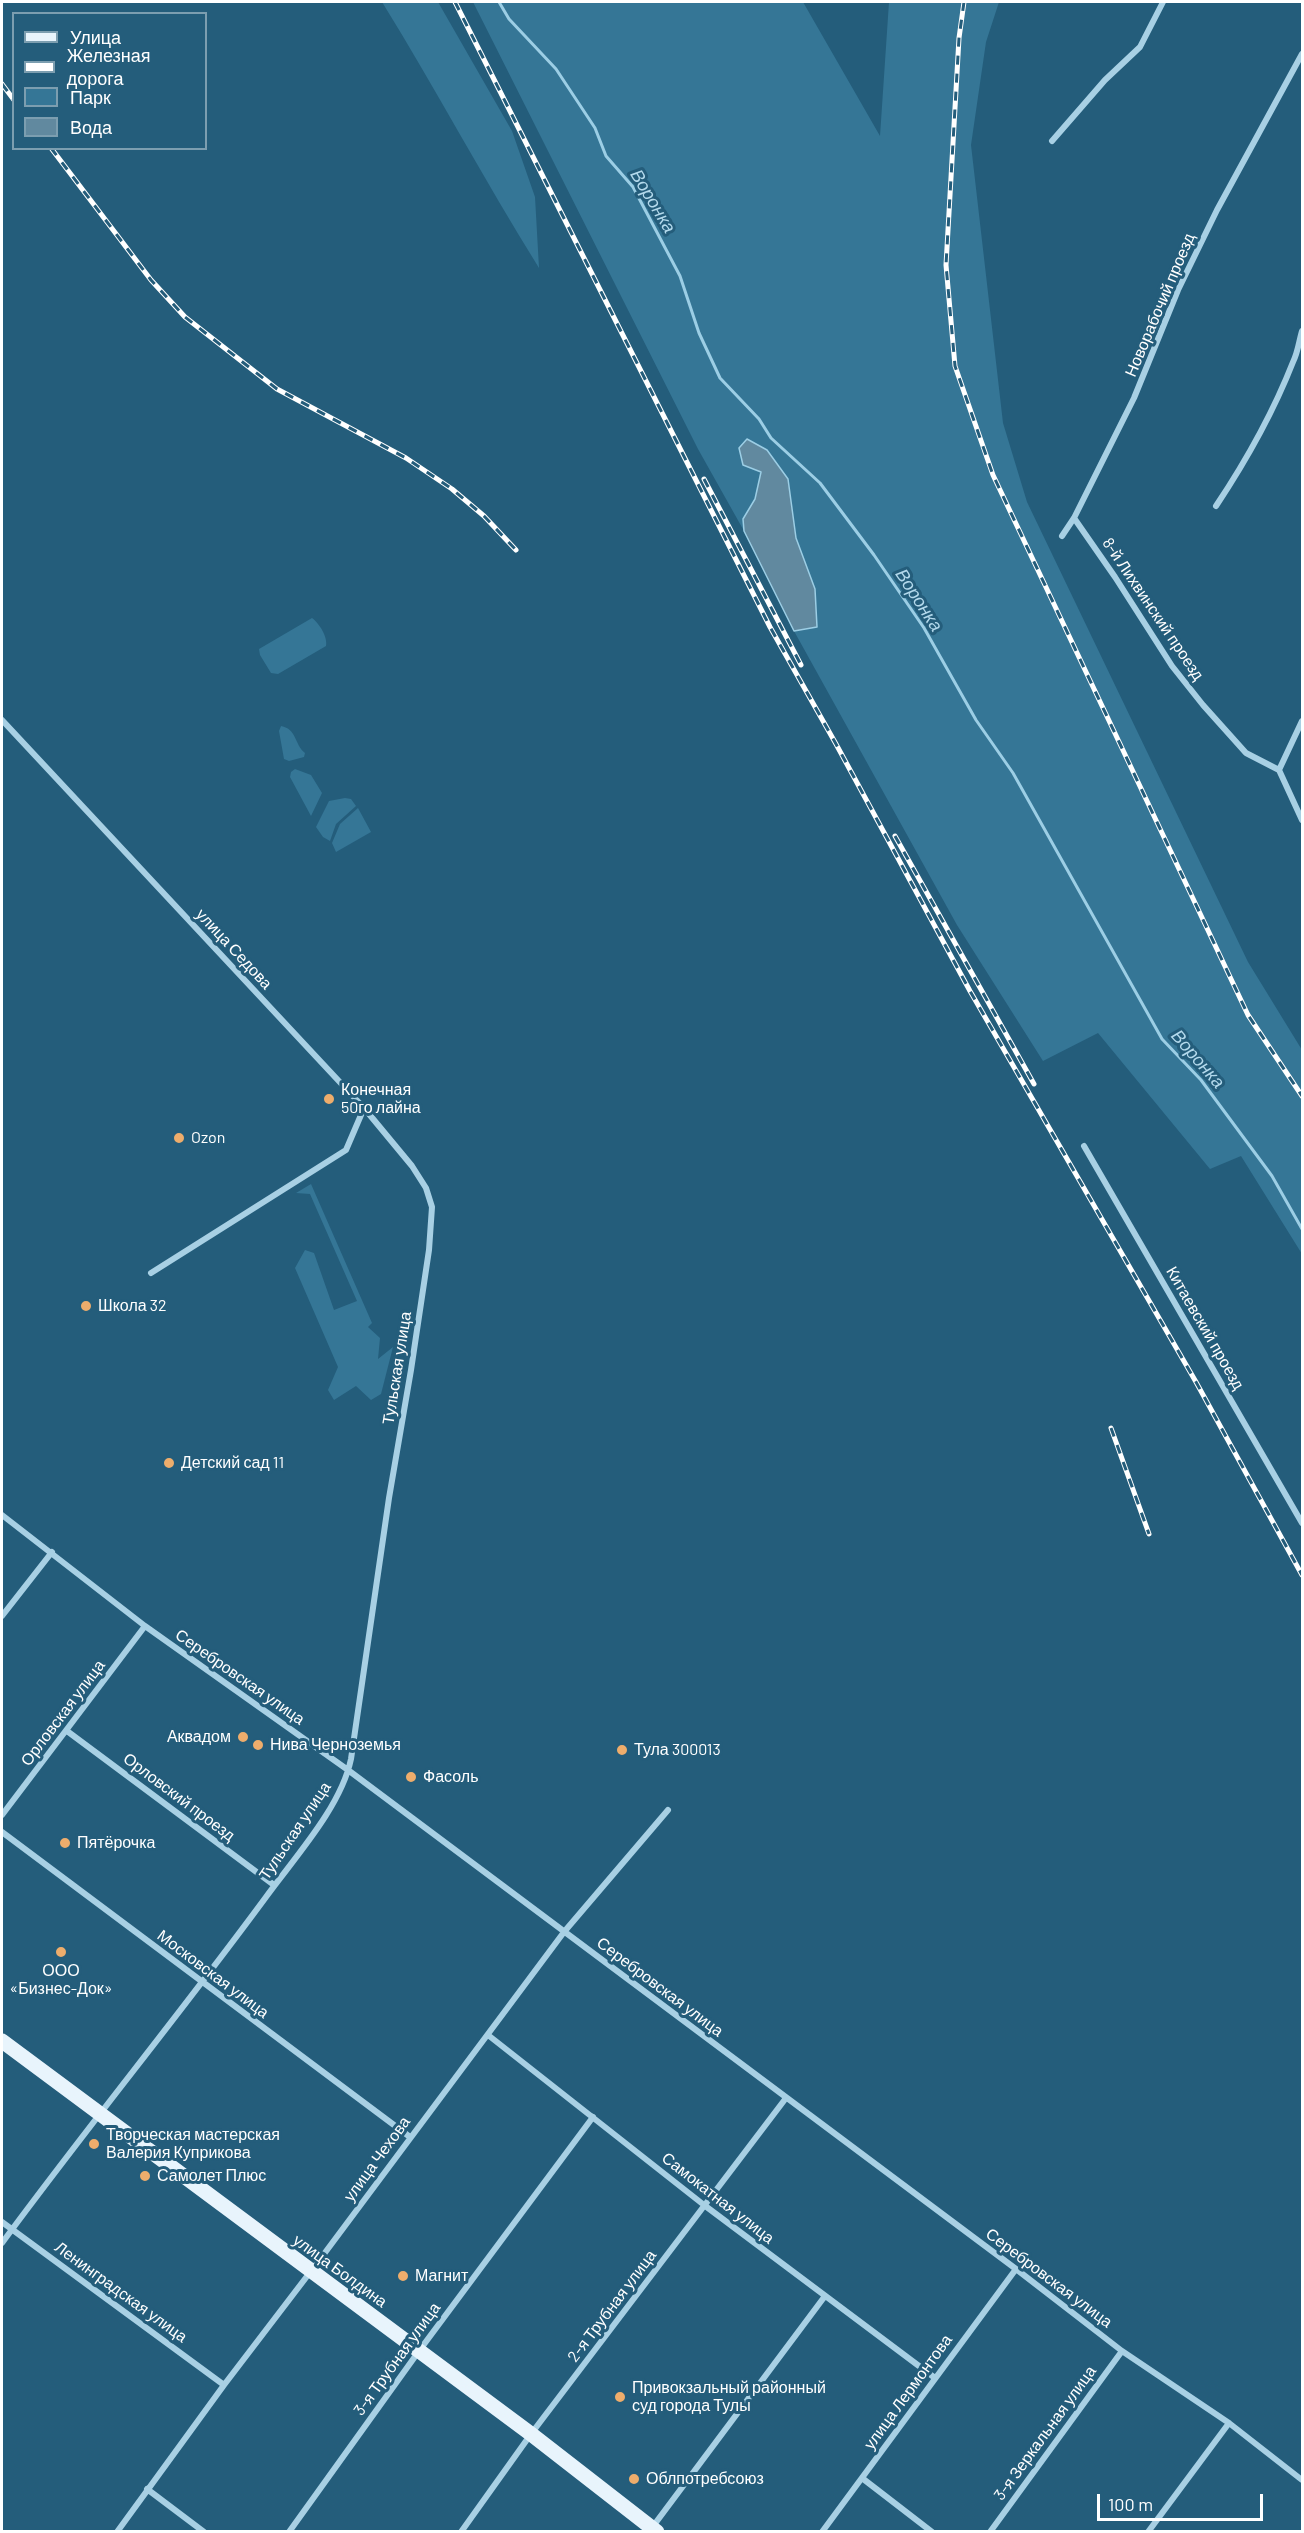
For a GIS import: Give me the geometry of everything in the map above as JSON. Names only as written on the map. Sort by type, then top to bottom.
[{"type":"main road","name":"улица Болдина","points":[[2,2041],[531,2434],[653,2530]]},
{"type":"street","points":[[1052,141],[1105,80],[1140,47],[1163,2]]},
{"type":"street","name":"Новорабочий проезд","points":[[1062,536],[1074,518],[1134,398],[1175,298],[1217,210],[1302,54]]},
{"type":"street","points":[[1216,506],[1248,456],[1294,360],[1302,331]]},
{"type":"street","points":[[1294,360],[1302,363]]},
{"type":"street","name":"8-й Лихвинский проезд","points":[[1074,518],[1172,666],[1203,705],[1246,753],[1279,770]]},
{"type":"street","name":"улица Седова","points":[[2,720],[364,1108],[412,1166],[426,1188],[432,1207]]},
{"type":"street","points":[[1302,721],[1279,770],[1302,820]]},
{"type":"street","points":[[151,1273],[346,1150],[364,1108]]},
{"type":"street","name":"Китаевский проезд","points":[[1084,1146],[1302,1523]]},
{"type":"street","name":"Тульская улица","points":[[2,2243],[99,2114],[203,1983],[321,1821],[342,1787],[348,1770],[411,1370],[429,1250],[432,1207]]},
{"type":"street","name":"Серебровская улица","points":[[2,1515],[145,1626],[348,1770],[1016,2269],[1122,2351],[1229,2423],[1302,2480]]},
{"type":"street","points":[[2,1616],[52,1552]]},
{"type":"street","name":"Орловская улица","points":[[2,1815],[145,1626]]},
{"type":"street","name":"Орловский проезд","points":[[66,1731],[274,1885]]},
{"type":"street","name":"улица Чехова","points":[[117,2532],[224,2385],[564,1932],[668,1810]]},
{"type":"street","name":"Московская улица","points":[[2,1832],[410,2137]]},
{"type":"street","name":"Самокатная улица","points":[[488,2035],[704,2205],[935,2378]]},
{"type":"street","name":"2-я Трубная улица","points":[[461,2532],[531,2434],[786,2098]]},
{"type":"street","name":"3-я Трубная улица","points":[[290,2532],[419,2351],[593,2117]]},
{"type":"street","name":"Ленинградская улица","points":[[2,2222],[224,2385]]},
{"type":"street","name":"улица Лермонтова","points":[[822,2532],[1016,2269]]},
{"type":"street","points":[[653,2530],[825,2296]]},
{"type":"street","name":"3-я Зеркальная улица","points":[[990,2532],[1122,2351]]},
{"type":"street","points":[[1148,2532],[1229,2423]]},
{"type":"street","points":[[862,2478],[932,2532]]},
{"type":"street","points":[[147,2490],[204,2532]]},
{"type":"green space","points":[[382,2],[438,2],[512,131],[535,197],[539,268],[422,68]]},
{"type":"green space","points":[[473,2],[803,2],[880,136],[889,2],[999,2],[986,42],[971,145],[1003,423],[1027,502],[1248,962],[1302,1050],[1302,1254],[1241,1156],[1210,1169],[1098,1033],[1043,1061],[957,925],[794,631],[817,627],[815,589],[796,538],[788,479],[747,439],[740,448],[743,465],[761,472],[755,499],[743,519],[744,531],[698,449]]},
{"type":"green space","points":[[312,618],[322,630],[326,646],[278,674],[271,673],[259,649]]},
{"type":"green space","points":[[281,726],[293,733],[305,753],[304,757],[289,761],[284,759],[279,731]]},
{"type":"green space","points":[[295,769],[311,775],[322,793],[311,816],[290,777],[291,772]]},
{"type":"green space","points":[[351,799],[356,806],[336,824],[330,841],[323,837],[316,827],[329,801]]},
{"type":"green space","points":[[358,808],[371,832],[336,852],[332,843],[340,824]]},
{"type":"green space","points":[[311,1184],[372,1323],[368,1327],[380,1338],[378,1359],[393,1347],[381,1394],[371,1400],[356,1386],[334,1400],[328,1390],[338,1367],[295,1268],[305,1250],[314,1253],[334,1310],[357,1301],[310,1194],[296,1193]]},
{"type":"water","points":[[747,439],[767,450],[788,479],[796,538],[815,589],[817,627],[794,631],[744,531],[743,519],[755,499],[761,472],[743,465],[739,448]]},
{"type":"waterway","name":"Воронка","points":[[499,2],[509,19],[556,69],[595,128],[606,156],[633,187],[680,276],[699,333],[720,378],[759,419],[771,438],[820,483],[874,555],[924,628],[976,720],[1013,773],[1162,1039],[1201,1080],[1272,1176],[1302,1229]]},
{"type":"railway","points":[[455,2],[770,627],[970,991],[1196,1382],[1302,1575]]},
{"type":"railway","points":[[964,2],[959,38],[946,265],[955,366],[993,475],[1248,1015],[1302,1096]]},
{"type":"railway","points":[[2,84],[12,97]]},
{"type":"railway","points":[[53,150],[151,280],[185,317],[277,389],[406,458],[452,489],[484,516],[516,550]]},
{"type":"railway","points":[[704,479],[801,665]]},
{"type":"railway","points":[[895,836],[1034,1084]]},
{"type":"railway","points":[[1111,1428],[1149,1534]]},
{"type":"place","name":"Конечная 50го лайна","points":[[329,1099]]},
{"type":"place","name":"Ozon","points":[[179,1138]]},
{"type":"place","name":"Школа 32","points":[[86,1306]]},
{"type":"place","name":"Детский сад 11","points":[[169,1463]]},
{"type":"place","name":"Аквадом","points":[[243,1737]]},
{"type":"place","name":"Нива Черноземья","points":[[258,1745]]},
{"type":"place","name":"Тула 300013","points":[[622,1750]]},
{"type":"place","name":"Фасоль","points":[[411,1777]]},
{"type":"place","name":"Пятёрочка","points":[[65,1843]]},
{"type":"place","name":"ООО «Бизнес-Док»","points":[[61,1952]]},
{"type":"place","name":"Творческая мастерская Валерия Куприкова","points":[[94,2144]]},
{"type":"place","name":"Самолет Плюс","points":[[145,2176]]},
{"type":"place","name":"Магнит","points":[[403,2276]]},
{"type":"place","name":"Привокзальный районный суд города Тулы","points":[[620,2397]]},
{"type":"place","name":"Облпотребсоюз","points":[[634,2479]]}]
